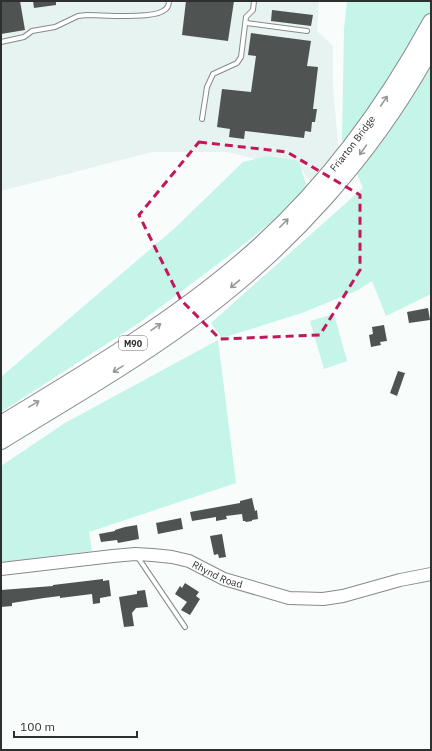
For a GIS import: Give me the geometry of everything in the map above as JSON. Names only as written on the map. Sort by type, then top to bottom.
[{"type":"highway","name":"Friarton Bridge","points":[[260,254],[343,157],[403,72],[431,22]]},
{"type":"highway","name":"Friarton Bridge","points":[[260,254],[305,219],[357,159],[396,105],[431,48]]},
{"type":"highway","name":"M90","points":[[1,424],[136,341],[186,306],[242,262],[260,254]]},
{"type":"highway","name":"M90","points":[[1,441],[142,354],[190,320],[260,254]]},
{"type":"street","name":"Rhynd Road","points":[[1,569],[135,554],[172,557],[189,562],[224,579],[289,598],[323,599],[343,596],[400,580],[431,574]]},
{"type":"lane","points":[[1,42],[24,37],[32,31],[55,27],[78,16],[152,15],[164,11],[169,5],[169,1]]},
{"type":"lane","points":[[202,118],[207,87],[213,74],[237,63],[241,56],[246,17],[253,10],[254,1]]},
{"type":"lane","points":[[246,23],[306,31]]},
{"type":"lane","points":[[135,554],[185,627]]},
{"type":"highlighted area","points":[[199,142],[287,152],[360,195],[360,270],[320,335],[220,339],[181,300],[139,215]]},
{"type":"shaded area","points":[[1,1],[319,1],[317,31],[333,46],[333,86],[340,168],[314,187],[303,171],[227,152],[152,152],[1,191]]},
{"type":"green space","points":[[347,1],[431,1],[431,294],[386,316],[372,281],[358,290],[302,313],[222,338],[211,323],[363,188],[342,139],[344,29]]},
{"type":"green space","points":[[268,156],[298,161],[309,192],[239,248],[139,323],[1,412],[1,377],[175,228],[243,162]]},
{"type":"green space","points":[[334,314],[347,361],[324,369],[310,321]]},
{"type":"green space","points":[[218,340],[236,483],[89,532],[92,551],[1,562],[1,466],[65,423]]},
{"type":"building","points":[[1,1],[20,1],[25,30],[1,34]]},
{"type":"building","points":[[33,1],[56,1],[56,5],[34,8]]},
{"type":"building","points":[[186,1],[234,1],[228,41],[182,35]]},
{"type":"building","points":[[272,10],[313,15],[311,26],[271,21]]},
{"type":"building","points":[[251,33],[311,41],[307,66],[318,67],[313,109],[317,109],[315,122],[312,122],[311,132],[305,131],[304,138],[245,131],[244,139],[229,137],[230,129],[217,127],[222,89],[251,92],[256,56],[248,55]]},
{"type":"building","points":[[428,308],[430,320],[409,323],[407,312]]},
{"type":"building","points":[[384,325],[387,341],[380,342],[381,345],[371,347],[369,335],[373,334],[372,327]]},
{"type":"building","points":[[398,371],[405,373],[397,396],[390,393]]},
{"type":"building","points":[[252,498],[255,511],[257,510],[258,519],[246,522],[243,521],[242,514],[226,516],[227,519],[216,521],[216,517],[192,521],[190,512],[240,503],[240,501]]},
{"type":"building","points":[[181,518],[183,529],[158,534],[156,523]]},
{"type":"building","points":[[137,525],[139,539],[118,543],[117,540],[101,542],[99,534]]},
{"type":"building","points":[[222,534],[226,557],[219,558],[218,554],[214,555],[210,536]]},
{"type":"building","points":[[103,579],[103,581],[109,580],[111,596],[100,598],[100,603],[93,604],[92,594],[60,598],[60,596],[44,598],[12,603],[12,606],[1,607],[1,590],[53,586]]},
{"type":"building","points":[[185,583],[199,592],[196,596],[200,599],[190,615],[181,610],[187,602],[175,594],[180,586],[182,588]]},
{"type":"building","points":[[145,590],[148,607],[136,608],[132,613],[134,626],[124,627],[119,597],[137,594],[137,591]]}]
